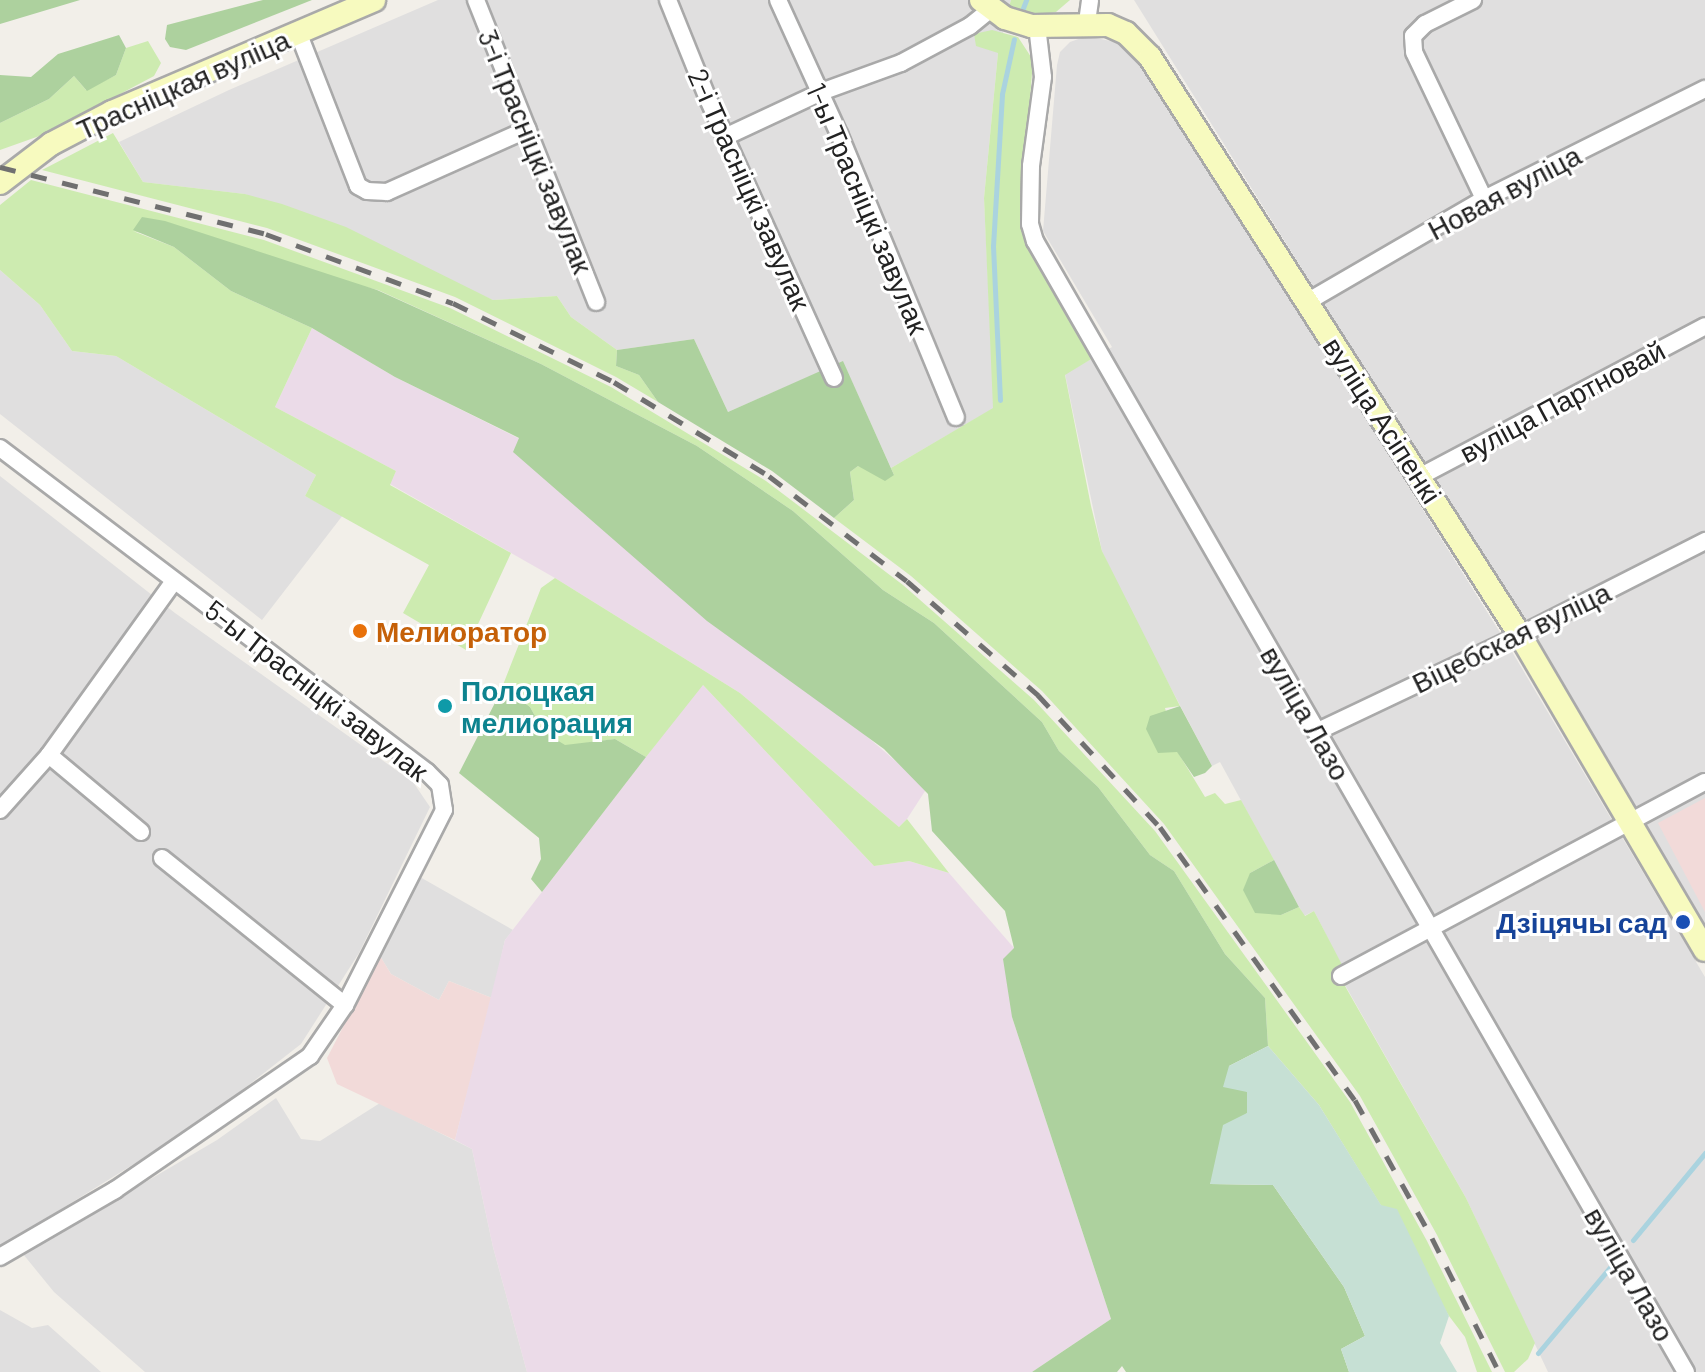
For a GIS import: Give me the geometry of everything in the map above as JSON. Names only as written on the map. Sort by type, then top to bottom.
[{"type":"street","name":"Трасніцкая вуліца","points":[[0,183],[51,144],[112,112],[374,0]]},
{"type":"street","name":"3-і Трасніцкі завулак","points":[[476,0],[596,302]]},
{"type":"street","name":"2-і Трасніцкі завулак","points":[[668,0],[708,99],[834,378]]},
{"type":"street","name":"1-ы Трасніцкі завулак","points":[[778,0],[821,92],[956,417]]},
{"type":"street","points":[[1473,0],[1425,24],[1413,36],[1414,52],[1484,199]]},
{"type":"street","points":[[727,136],[821,92],[901,63],[970,26],[985,5]]},
{"type":"street","name":"вуліца Асіпенкі","points":[[985,5],[1005,18],[1037,26],[1088,11],[1126,33],[1150,57],[1520,635],[1705,950]]},
{"type":"street","name":"вуліца Лазо","points":[[1037,26],[1043,77],[1031,166],[1030,224],[1035,241],[1686,1372]]},
{"type":"street","points":[[298,32],[358,186],[367,191],[387,192],[528,129]]},
{"type":"street","name":"Новая вуліца","points":[[1307,302],[1484,199],[1705,89]]},
{"type":"street","name":"вуліца Партновай","points":[[1419,477],[1705,326]]},
{"type":"street","name":"5-ы Трасніцкі завулак","points":[[0,1257],[115,1190],[310,1056],[345,1005],[444,810],[440,785],[427,772],[2,454]]},
{"type":"street","name":"Віцебская вуліца","points":[[1316,732],[1520,635],[1705,541]]},
{"type":"street","points":[[0,810],[49,755],[174,581]]},
{"type":"street","points":[[49,755],[141,832]]},
{"type":"street","points":[[1341,976],[1431,925],[1630,824],[1705,782]]},
{"type":"street","points":[[162,858],[345,1005]]},
{"type":"shaded area","points":[[438,0],[1011,0],[998,53],[984,198],[994,408],[891,468],[843,362],[728,412],[694,339],[617,350],[571,317],[557,296],[493,300],[245,194],[143,182],[119,142],[229,90]]},
{"type":"shaded area","points":[[1134,0],[1705,0],[1705,925],[1535,642]]},
{"type":"shaded area","points":[[1087,36],[1115,42],[1142,62],[1511,650],[1705,977],[1705,1372],[1548,1372],[1466,1198],[1345,985],[1350,982],[1314,911],[1304,916],[1220,762],[1212,766],[1125,601],[1102,551],[1065,374],[1112,347],[1043,231],[1057,65],[1060,52],[1070,42]]},
{"type":"shaded area","points":[[0,270],[40,305],[72,351],[116,356],[316,475],[305,496],[343,515],[262,620],[0,414]]},
{"type":"shaded area","points":[[312,328],[395,377],[520,439],[927,788],[907,819],[899,827],[740,693],[555,578],[390,484],[396,471],[275,407]]},
{"type":"shaded area","points":[[0,476],[175,613],[413,782],[430,807],[359,953],[301,1044],[200,1123],[0,1247]]},
{"type":"shaded area","points":[[702,684],[874,866],[909,861],[949,873],[1014,948],[1012,1017],[1111,1319],[1032,1372],[527,1372],[493,1247],[472,1149],[455,1140],[505,940]]},
{"type":"shaded area","points":[[1705,798],[1705,912],[1658,823]]},
{"type":"shaded area","points":[[420,877],[513,930],[505,940],[492,998],[449,981],[439,1000],[391,974],[380,956]]},
{"type":"shaded area","points":[[380,956],[391,974],[439,1000],[449,981],[492,998],[455,1140],[337,1084],[327,1058]]},
{"type":"shaded area","points":[[276,1098],[301,1139],[320,1141],[380,1103],[472,1149],[493,1247],[527,1372],[145,1372],[54,1292],[23,1254],[217,1140]]},
{"type":"shaded area","points":[[0,1310],[32,1328],[48,1325],[101,1372],[0,1372]]},
{"type":"green space","points":[[0,0],[80,0],[0,24]]},
{"type":"green space","points":[[263,0],[312,0],[186,50],[170,47],[165,39],[167,25]]},
{"type":"green space","points":[[1011,0],[1070,0],[1056,12],[1036,16],[1009,7]]},
{"type":"green space","points":[[992,30],[1018,37],[1033,60],[1025,166],[1029,243],[1093,358],[1065,375],[1091,506],[1102,551],[1180,706],[1165,708],[1177,751],[1205,797],[1215,793],[1225,804],[1241,800],[1274,860],[1250,873],[1281,915],[1299,907],[1305,916],[1314,911],[1351,982],[1345,986],[1466,1198],[1535,1343],[1528,1359],[1514,1372],[1505,1372],[1437,1235],[1360,1096],[1164,824],[1042,691],[911,576],[834,518],[854,500],[850,472],[858,466],[894,475],[891,468],[993,408],[984,198],[998,53],[976,46],[974,34]]},
{"type":"green space","points":[[119,35],[126,48],[116,75],[87,91],[74,76],[49,99],[0,123],[0,75],[31,77],[58,54]]},
{"type":"green space","points":[[148,41],[161,63],[154,76],[45,134],[0,150],[0,123],[49,99],[74,76],[86,90],[116,75],[126,48]]},
{"type":"green space","points":[[113,133],[143,182],[245,194],[282,204],[346,227],[493,300],[557,296],[571,317],[617,350],[616,366],[639,375],[658,402],[616,377],[455,297],[267,228],[42,170]]},
{"type":"green space","points":[[31,180],[264,240],[450,308],[611,387],[766,481],[903,585],[1034,700],[1155,831],[1350,1102],[1427,1241],[1492,1372],[1477,1372],[1465,1337],[1319,1105],[1268,1046],[1265,998],[1225,954],[1174,871],[1150,855],[1098,787],[1059,751],[1042,722],[934,623],[883,590],[793,511],[697,446],[541,364],[378,290],[133,231],[174,247],[231,291],[312,328],[275,407],[396,471],[390,485],[511,553],[466,650],[403,613],[429,565],[305,496],[316,475],[116,356],[72,351],[40,305],[0,270],[0,205]]},
{"type":"green space","points":[[142,217],[165,221],[377,290],[541,364],[697,446],[793,511],[883,590],[934,623],[1042,722],[1059,751],[1098,787],[1150,855],[1174,871],[1225,954],[1265,998],[1268,1046],[1229,1066],[1247,1092],[1247,1113],[1210,1184],[1273,1185],[1344,1287],[1365,1336],[1341,1349],[1349,1372],[1126,1372],[1122,1366],[1117,1372],[1032,1372],[1111,1319],[1012,1017],[1003,959],[1014,948],[1005,911],[932,831],[928,794],[884,749],[707,621],[513,452],[519,438],[395,377],[312,328],[231,291],[174,247],[133,230]]},
{"type":"green space","points":[[694,339],[728,412],[843,361],[894,475],[885,481],[858,466],[850,472],[854,500],[834,518],[772,471],[658,402],[639,375],[616,366],[617,350]]},
{"type":"green space","points":[[555,578],[740,693],[899,827],[907,819],[949,873],[909,861],[874,866],[703,685],[646,757],[615,739],[565,746],[544,732],[530,707],[511,693],[499,695],[541,588]]},
{"type":"green space","points":[[511,693],[530,707],[544,732],[565,745],[615,739],[646,757],[542,892],[531,879],[541,859],[539,838],[459,773],[499,695]]},
{"type":"green space","points":[[1180,706],[1212,766],[1194,777],[1177,752],[1158,753],[1146,729],[1150,716]]},
{"type":"green space","points":[[1274,860],[1299,907],[1281,915],[1255,913],[1243,890],[1250,873]]},
{"type":"green space","points":[[1268,1046],[1319,1105],[1381,1205],[1397,1209],[1449,1316],[1440,1343],[1457,1372],[1349,1372],[1341,1349],[1365,1336],[1344,1287],[1273,1185],[1210,1184],[1223,1125],[1247,1113],[1247,1092],[1223,1087],[1229,1066]]},
{"type":"waterway","points":[[1023,8],[1026,0]]},
{"type":"waterway","points":[[1000,400],[993,246],[1002,94],[1014,39]]},
{"type":"waterway","points":[[1633,1240],[1705,1153]]},
{"type":"waterway","points":[[1538,1353],[1616,1260]]},
{"type":"railway","points":[[0,167],[266,234],[453,303],[614,382],[769,476],[907,581],[1038,695],[1160,827],[1355,1100],[1432,1238],[1499,1372]]},
{"type":"place","name":"Мелиоратор","points":[[360,631]]},
{"type":"place","name":"Полоцкая мелиорация","points":[[445,706]]},
{"type":"place","name":"Дзіцячы сад","points":[[1683,922]]}]
